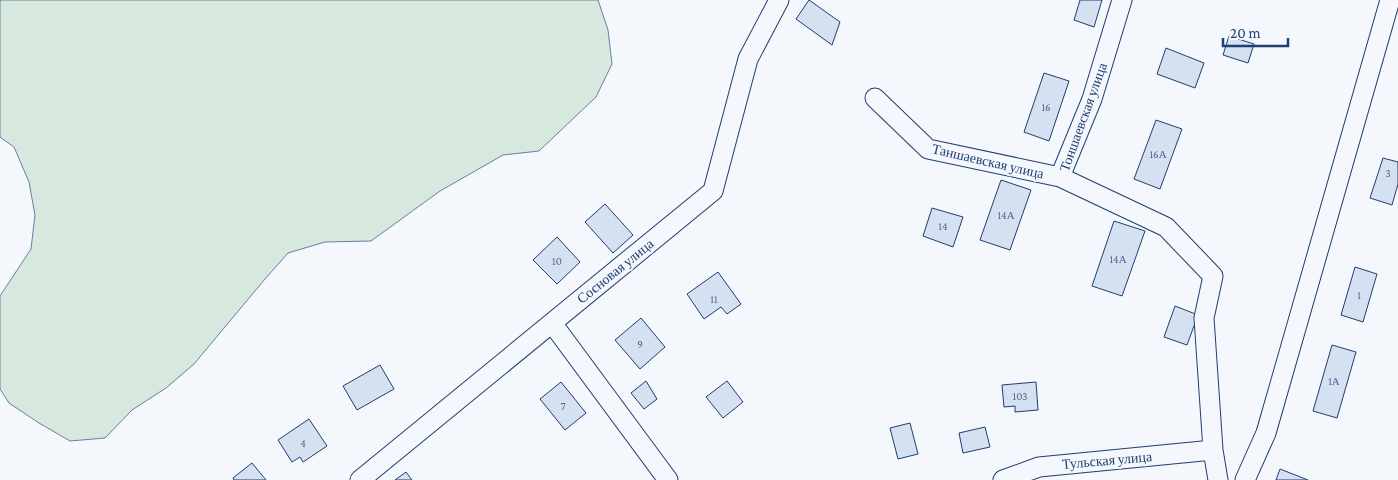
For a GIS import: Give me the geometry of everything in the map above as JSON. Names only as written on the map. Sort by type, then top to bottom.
[{"type":"street","name":"Сосновая улица","points":[[360,480],[713,191],[748,59],[779,0]]},
{"type":"street","name":"Тоншаевская улица","points":[[1122,0],[1092,99],[1060,177],[1166,227],[1213,276],[1204,318],[1213,450],[1218,480]]},
{"type":"street","points":[[1245,480],[1266,433],[1390,0]]},
{"type":"street","name":"Таншаевская улица","points":[[875,98],[928,149],[1060,177]]},
{"type":"street","points":[[552,323],[668,480]]},
{"type":"street","name":"Тульская улица","points":[[1003,480],[1039,467],[1213,450]]},
{"type":"shaded area","points":[[0,0],[598,0],[608,30],[612,64],[596,97],[539,151],[503,155],[440,191],[371,241],[325,242],[288,253],[194,364],[166,388],[132,410],[105,438],[70,441],[9,403],[0,389],[0,296],[31,249],[35,215],[29,182],[14,147],[0,137]]},
{"type":"building","points":[[809,0],[840,22],[832,45],[796,19]]},
{"type":"building","points":[[1080,0],[1102,0],[1094,27],[1074,20]]},
{"type":"building","points":[[1229,36],[1254,44],[1248,63],[1223,55]]},
{"type":"building","points":[[1166,48],[1204,63],[1195,88],[1157,74]]},
{"type":"building","points":[[1044,73],[1069,81],[1049,141],[1024,132]]},
{"type":"building","points":[[1156,120],[1182,129],[1160,189],[1134,179]]},
{"type":"building","points":[[1383,158],[1398,162],[1398,184],[1392,205],[1370,198]]},
{"type":"building","points":[[1001,180],[1031,190],[1010,250],[980,240]]},
{"type":"building","points":[[605,204],[633,235],[613,253],[585,222]]},
{"type":"building","points":[[932,208],[963,217],[953,247],[923,236]]},
{"type":"building","points":[[1114,221],[1145,231],[1122,296],[1092,286]]},
{"type":"building","points":[[557,237],[580,262],[557,284],[533,260]]},
{"type":"building","points":[[1355,267],[1377,274],[1363,322],[1341,315]]},
{"type":"building","points":[[718,272],[741,304],[727,314],[721,307],[704,319],[687,294]]},
{"type":"building","points":[[1175,306],[1198,315],[1187,345],[1164,337]]},
{"type":"building","points":[[641,318],[665,347],[640,369],[615,340]]},
{"type":"building","points":[[1332,345],[1356,352],[1337,418],[1313,411]]},
{"type":"building","points":[[380,365],[394,389],[357,410],[343,386]]},
{"type":"building","points":[[646,381],[657,399],[644,409],[631,393]]},
{"type":"building","points":[[727,381],[743,402],[723,418],[706,397]]},
{"type":"building","points":[[561,382],[586,413],[565,430],[540,399]]},
{"type":"building","points":[[1036,382],[1038,410],[1015,412],[1015,406],[1004,407],[1002,385]]},
{"type":"building","points":[[309,419],[327,446],[303,462],[300,457],[292,462],[278,440]]},
{"type":"building","points":[[910,423],[918,454],[898,459],[890,428]]},
{"type":"building","points":[[985,427],[990,447],[963,453],[959,433]]},
{"type":"building","points":[[252,463],[266,480],[234,480],[233,478]]},
{"type":"building","points":[[1280,469],[1308,480],[1276,480]]},
{"type":"building","points":[[406,472],[412,480],[395,480]]}]
